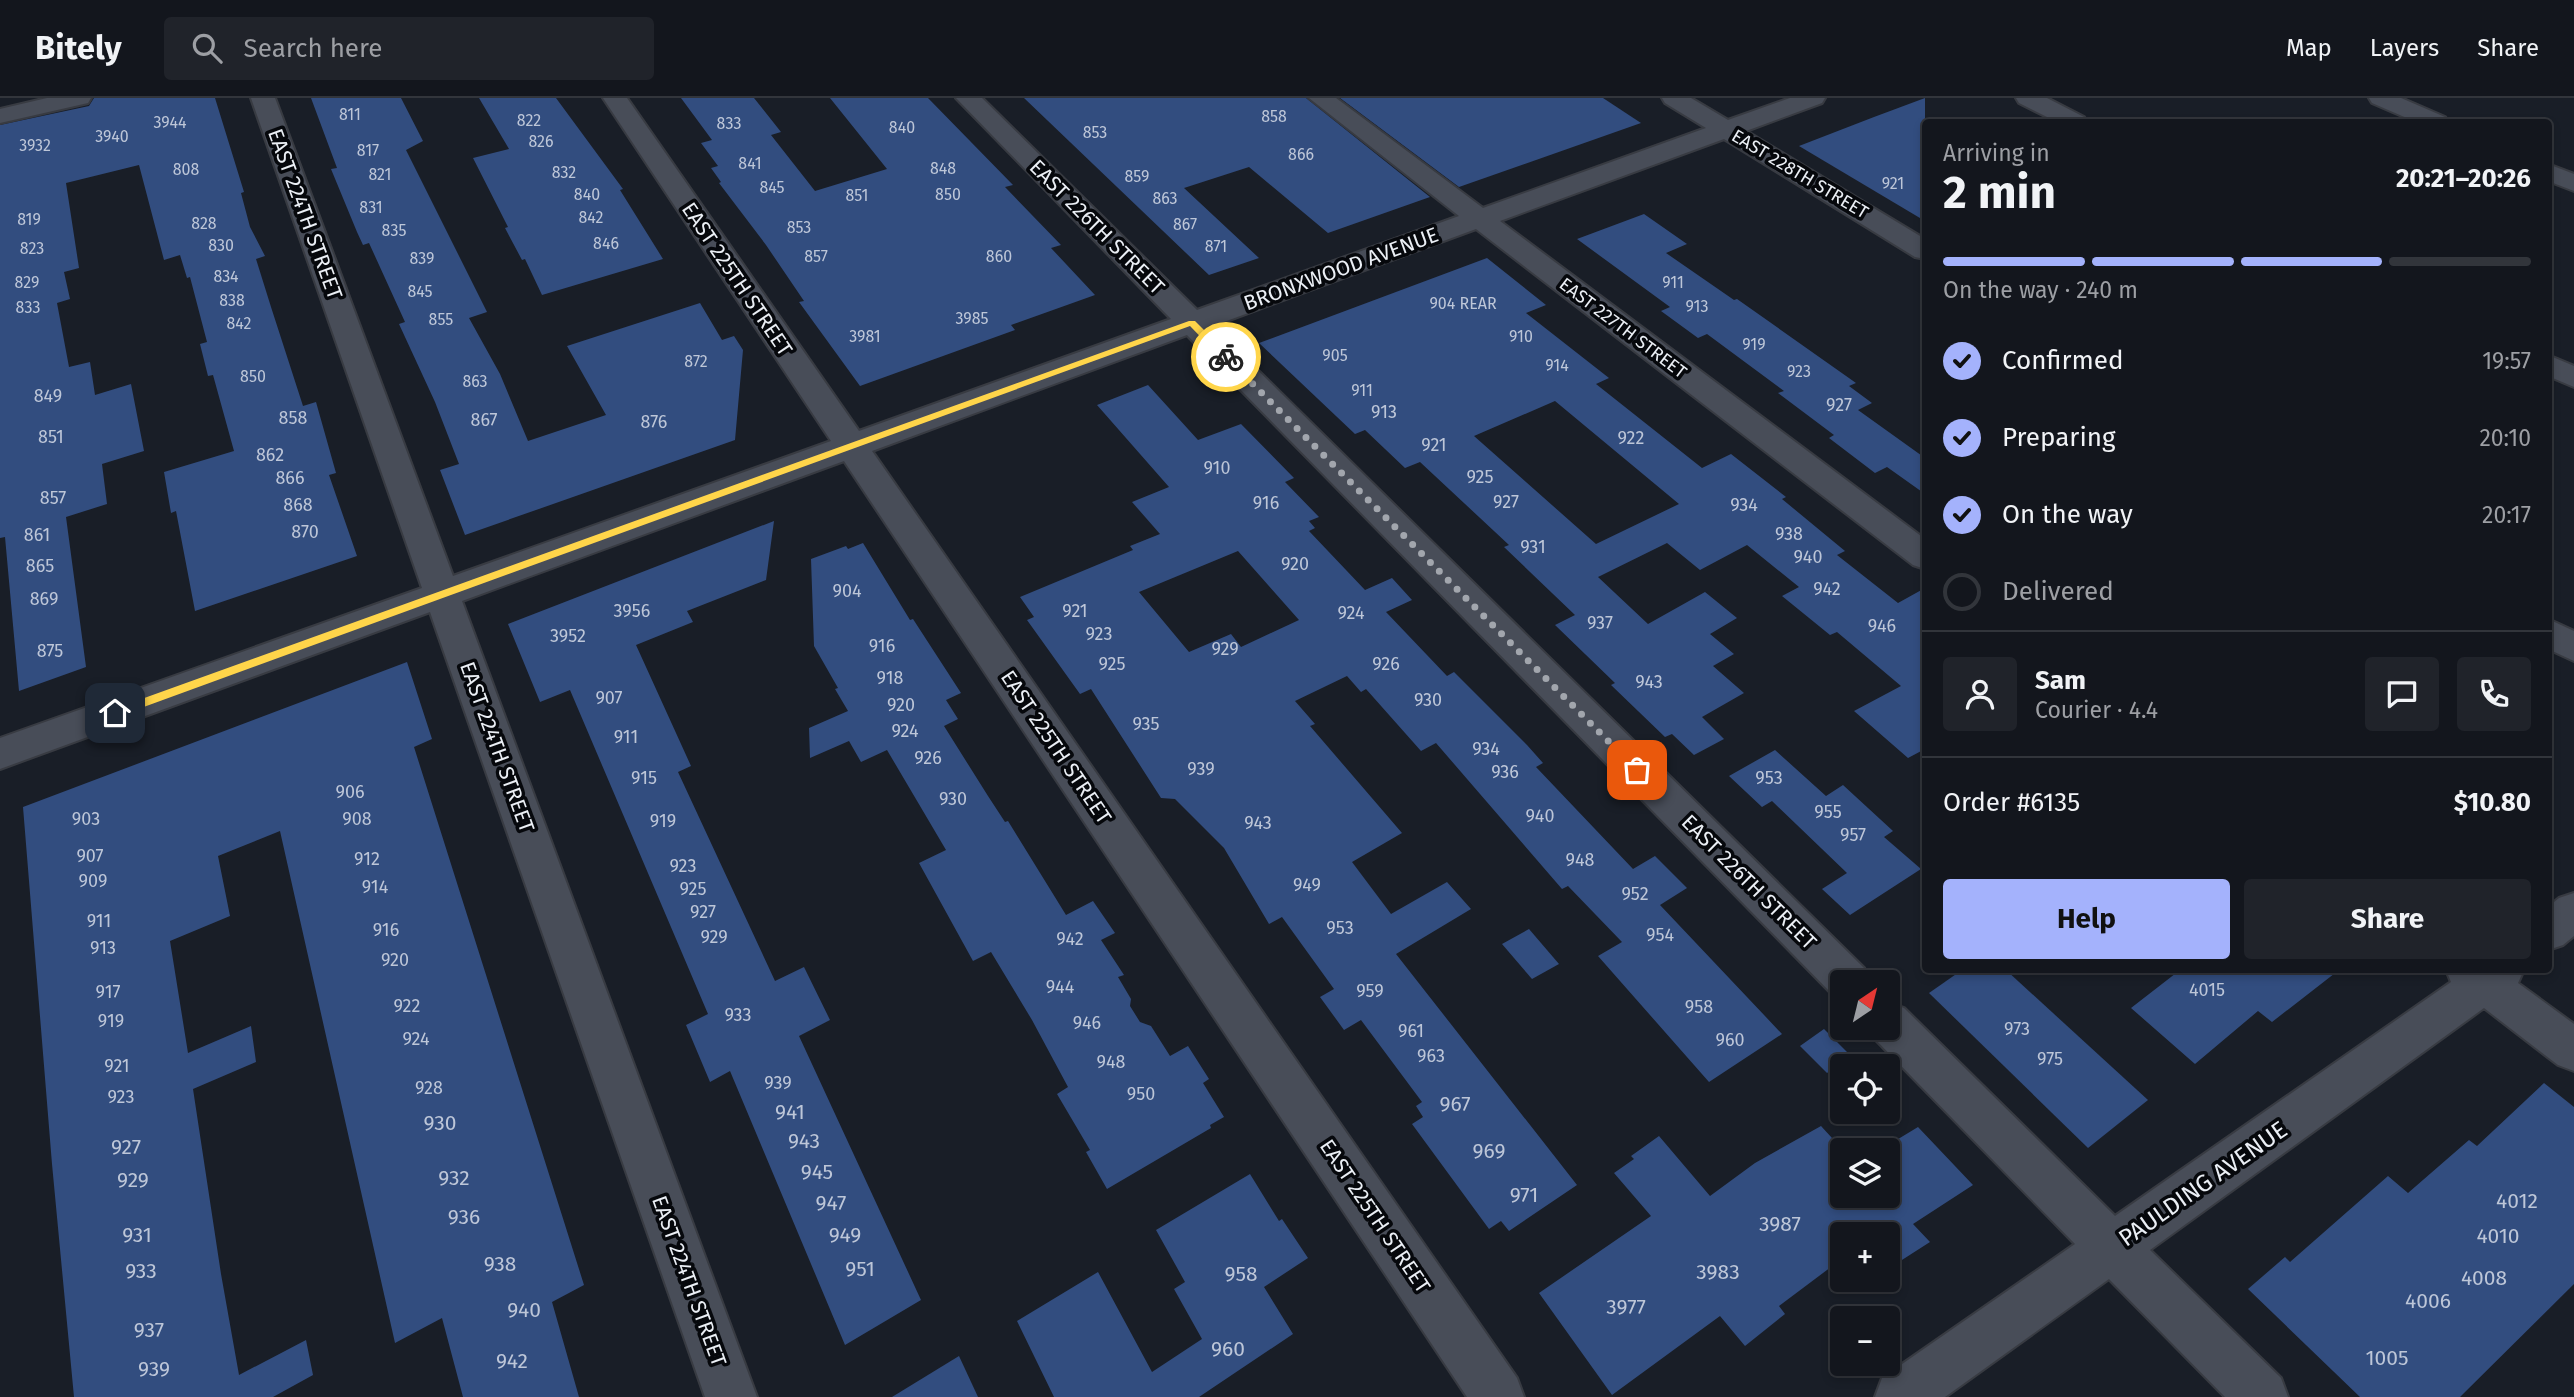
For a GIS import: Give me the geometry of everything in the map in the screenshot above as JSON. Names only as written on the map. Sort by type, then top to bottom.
[{"type":"street","points":[[0,117],[79,98]]},
{"type":"street","name":"EAST 224TH STREET","points":[[263,98],[731,1397]]},
{"type":"street","name":"EAST 225TH STREET","points":[[615,98],[1498,1397]]},
{"type":"street","name":"EAST 226TH STREET","points":[[968,98],[1837,970]]},
{"type":"street","name":"EAST 227TH STREET","points":[[1321,98],[1922,555]]},
{"type":"street","name":"EAST 228TH STREET","points":[[1674,98],[1922,249]]},
{"type":"street","name":"BRONXWOOD AVENUE","points":[[0,754],[1813,98]]},
{"type":"street","points":[[2028,98],[2069,119]]},
{"type":"street","points":[[2381,98],[2429,119]]},
{"type":"street","points":[[2552,174],[2574,183]]},
{"type":"street","points":[[2552,366],[2574,378]]},
{"type":"street","points":[[2552,634],[2574,648]]},
{"type":"street","points":[[2552,929],[2574,911]]},
{"type":"street","points":[[2485,974],[2574,1050]]},
{"type":"street","name":"PAULDING AVENUE","points":[[1901,1397],[2113,1248],[2485,974]]},
{"type":"street","points":[[1900,1034],[2262,1397]]},
{"type":"building","points":[[94,98],[215,98],[244,192],[241,193],[250,227],[265,256],[256,259],[303,406],[316,402],[336,473],[329,475],[357,556],[195,611],[176,511],[171,513],[164,472],[234,451],[213,375],[208,376],[200,344],[207,342],[190,277],[187,278],[180,255],[164,260],[139,165],[66,183],[79,268],[64,272],[70,299],[57,303],[69,367],[90,362],[95,395],[131,384],[144,451],[102,464],[107,504],[66,517],[86,667],[19,691],[5,537],[0,538],[0,125],[89,106]]},
{"type":"building","points":[[311,98],[401,98],[423,141],[406,150],[487,312],[469,318],[500,374],[528,441],[606,415],[567,346],[700,303],[722,340],[734,336],[743,350],[735,440],[465,535],[440,470],[459,464],[435,402],[399,324],[405,322],[369,243],[363,245],[331,169],[337,168]]},
{"type":"building","points":[[479,98],[556,98],[623,189],[620,190],[663,259],[542,295],[525,259],[522,260],[505,228],[508,227],[473,158],[509,149]]},
{"type":"building","points":[[681,98],[754,98],[781,132],[771,135],[815,191],[887,169],[830,98],[928,98],[1013,185],[1005,187],[1061,245],[1051,248],[1095,295],[1011,325],[1015,330],[860,386],[799,302],[804,301],[766,245],[719,183],[721,182],[711,168],[718,166],[701,143],[712,140]]},
{"type":"building","points":[[1024,98],[1306,98],[1430,197],[1328,233],[1249,167],[1184,188],[1259,258],[1209,275]]},
{"type":"building","points":[[1340,98],[1603,98],[1641,123],[1459,187]]},
{"type":"building","points":[[1925,98],[1925,119],[1922,119],[1922,219],[1799,146]]},
{"type":"building","points":[[1644,214],[1687,244],[1666,253],[1734,300],[1737,299],[1856,383],[1849,386],[1872,403],[1858,410],[1922,456],[1922,492],[1887,467],[1875,473],[1829,438],[1834,435],[1778,393],[1784,391],[1707,334],[1698,338],[1661,311],[1670,307],[1577,239]]},
{"type":"building","points":[[1487,258],[1546,305],[1526,313],[1609,378],[1596,384],[1702,468],[1731,454],[1786,497],[1782,499],[1845,551],[1837,555],[1898,603],[1922,590],[1922,751],[1908,758],[1854,711],[1901,686],[1837,632],[1830,635],[1782,596],[1799,587],[1747,545],[1700,570],[1667,543],[1598,577],[1648,624],[1705,592],[1737,618],[1710,634],[1734,654],[1713,666],[1744,693],[1702,717],[1724,739],[1694,755],[1672,734],[1665,737],[1611,685],[1615,683],[1555,625],[1575,615],[1504,547],[1509,545],[1420,462],[1405,468],[1365,430],[1355,434],[1259,343]],"holes":[[[1555,401],[1679,504],[1596,544],[1474,436]]]},
{"type":"building","points":[[1148,385],[1198,440],[1241,424],[1294,478],[1285,482],[1319,517],[1309,521],[1315,528],[1309,531],[1365,590],[1392,578],[1412,600],[1386,612],[1447,676],[1454,672],[1527,745],[1543,763],[1536,767],[1633,869],[1655,856],[1687,888],[1660,905],[1782,1034],[1709,1082],[1598,956],[1622,942],[1568,886],[1562,889],[1436,743],[1421,751],[1366,689],[1361,692],[1347,676],[1295,701],[1315,724],[1310,726],[1402,833],[1352,862],[1391,914],[1447,882],[1471,909],[1396,954],[1577,1185],[1509,1231],[1501,1221],[1489,1229],[1412,1124],[1423,1117],[1416,1106],[1422,1102],[1361,1020],[1344,1030],[1320,997],[1334,989],[1282,917],[1269,924],[1224,848],[1175,799],[1161,798],[1091,689],[1080,694],[1027,620],[1034,617],[1020,597],[1133,550],[1130,546],[1160,534],[1132,502],[1169,487],[1097,405]],"holes":[[[1238,551],[1299,620],[1241,647],[1231,634],[1189,652],[1139,592]]]},
{"type":"building","points":[[774,521],[766,580],[687,611],[693,622],[636,645],[691,766],[678,772],[775,981],[804,967],[830,1020],[799,1036],[921,1300],[845,1345],[730,1071],[710,1082],[686,1025],[708,1014],[570,690],[540,702],[508,624]]},
{"type":"building","points":[[863,543],[910,620],[913,619],[961,693],[946,700],[958,719],[944,726],[988,796],[1005,822],[1008,821],[1066,915],[1093,901],[1115,933],[1101,940],[1124,975],[1118,977],[1131,999],[1130,1006],[1140,1022],[1151,1026],[1170,1056],[1188,1046],[1209,1079],[1203,1083],[1224,1117],[1210,1125],[1211,1128],[1107,1189],[1086,1152],[1090,1150],[1057,1094],[1068,1087],[1032,1020],[991,952],[973,961],[919,863],[946,850],[887,750],[861,762],[849,741],[810,758],[809,728],[848,711],[814,646],[811,559],[846,546],[848,549]]},
{"type":"building","points":[[407,662],[432,739],[414,747],[584,1285],[552,1302],[579,1397],[463,1397],[442,1318],[395,1343],[280,831],[218,856],[230,916],[170,941],[188,1053],[251,1026],[256,1062],[193,1089],[239,1375],[306,1340],[313,1375],[273,1397],[74,1397],[23,807]]},
{"type":"building","points":[[1775,750],[1826,796],[1843,785],[1893,831],[1884,837],[1921,869],[1850,915],[1822,889],[1847,873],[1772,801],[1762,807],[1729,776]]},
{"type":"building","points":[[1529,929],[1559,964],[1532,979],[1502,944]]},
{"type":"building","points":[[1958,973],[2009,973],[2148,1100],[2088,1148],[1929,993]]},
{"type":"building","points":[[2176,973],[2335,973],[2272,1022],[2258,1011],[2195,1064],[2131,1008]]},
{"type":"building","points":[[1824,1029],[1830,1035],[1830,1040],[1835,1040],[1849,1054],[1830,1054],[1830,1071],[1827,1073],[1800,1046]]},
{"type":"building","points":[[2544,1083],[2574,1107],[2574,1284],[2460,1397],[2360,1397],[2248,1289],[2285,1257],[2290,1262],[2388,1176],[2408,1193],[2469,1140],[2477,1146]]},
{"type":"building","points":[[1821,1126],[1832,1138],[1830,1208],[1900,1208],[1900,1138],[1918,1127],[1973,1185],[1913,1224],[1930,1242],[1900,1261],[1900,1222],[1830,1222],[1830,1268],[1779,1306],[1785,1314],[1745,1346],[1720,1316],[1612,1395],[1539,1293],[1651,1216],[1614,1173],[1634,1159],[1631,1156],[1659,1136],[1710,1196],[1755,1163]]},
{"type":"building","points":[[1250,1174],[1279,1221],[1282,1219],[1308,1258],[1264,1287],[1293,1334],[1199,1397],[1054,1397],[1017,1321],[1098,1272],[1152,1372],[1202,1339],[1174,1289],[1185,1282],[1156,1230]]},
{"type":"building","points":[[959,1356],[978,1397],[892,1397]]},
{"type":"way so far","points":[[1226,357],[1637,770]]},
{"type":"route","points":[[115,713],[1192,322],[1226,357]]}]
